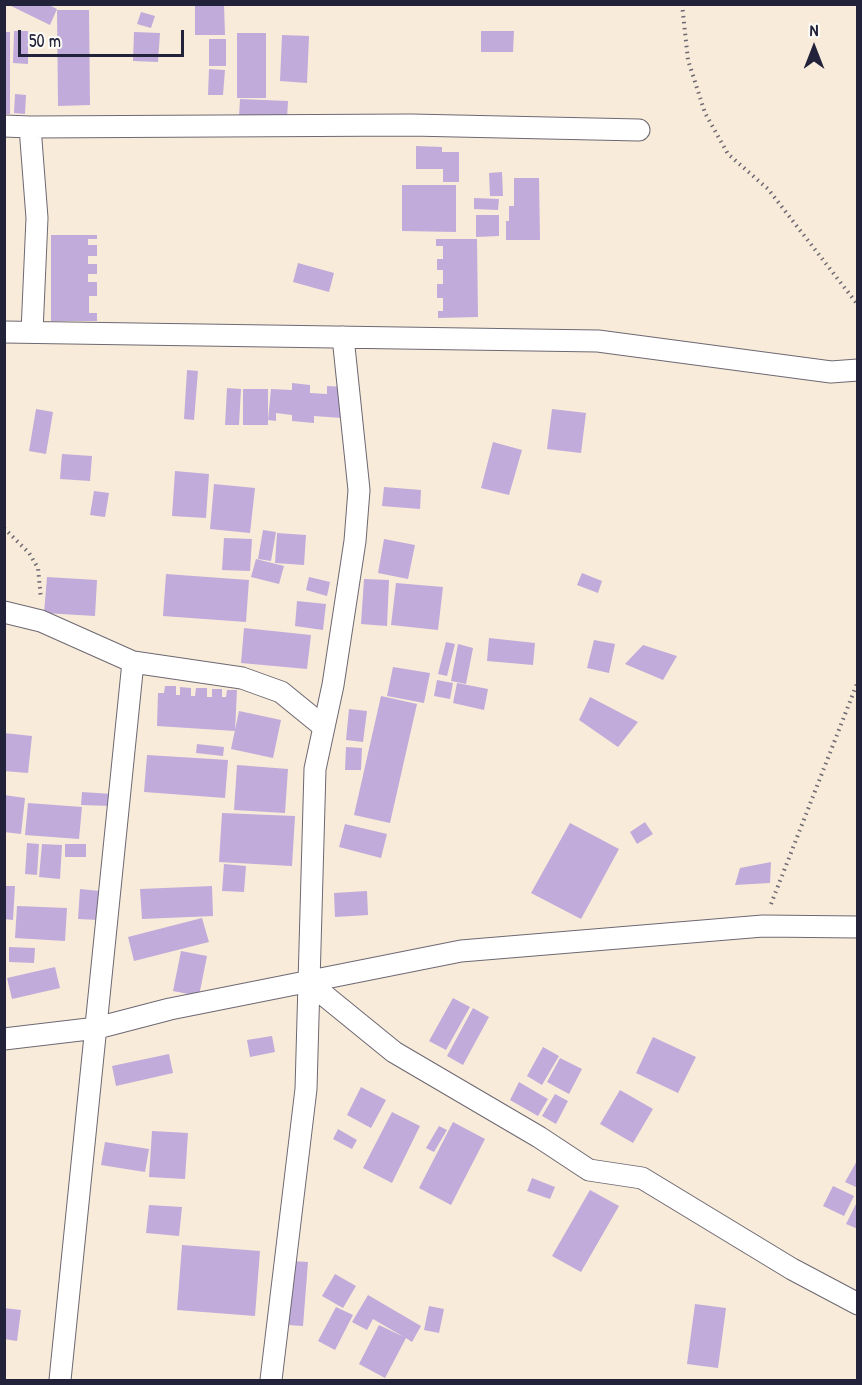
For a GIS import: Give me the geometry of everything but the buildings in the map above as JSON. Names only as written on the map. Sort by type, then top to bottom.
[{"type":"street","points":[[4,126],[30,128],[411,125],[639,130]]},
{"type":"street","points":[[30,128],[37,218],[32,332]]},
{"type":"street","points":[[4,332],[598,341],[831,372],[858,370]]},
{"type":"street","points":[[271,1380],[306,1089],[315,768],[338,651],[359,490],[343,337]]},
{"type":"street","points":[[4,612],[41,621],[133,662],[242,678],[281,692],[324,727]]},
{"type":"street","points":[[60,1380],[98,1028],[133,662]]},
{"type":"street","points":[[4,1039],[98,1028],[170,1009],[460,951],[763,927],[858,927]]},
{"type":"street","points":[[308,982],[394,1052],[539,1137],[589,1170],[642,1178],[783,1263],[858,1304]]},
{"type":"path","points":[[682,4],[688,60],[705,113],[728,154],[768,189],[858,304]]},
{"type":"path","points":[[4,528],[29,553],[38,568],[41,621]]},
{"type":"path","points":[[763,927],[858,681]]}]
